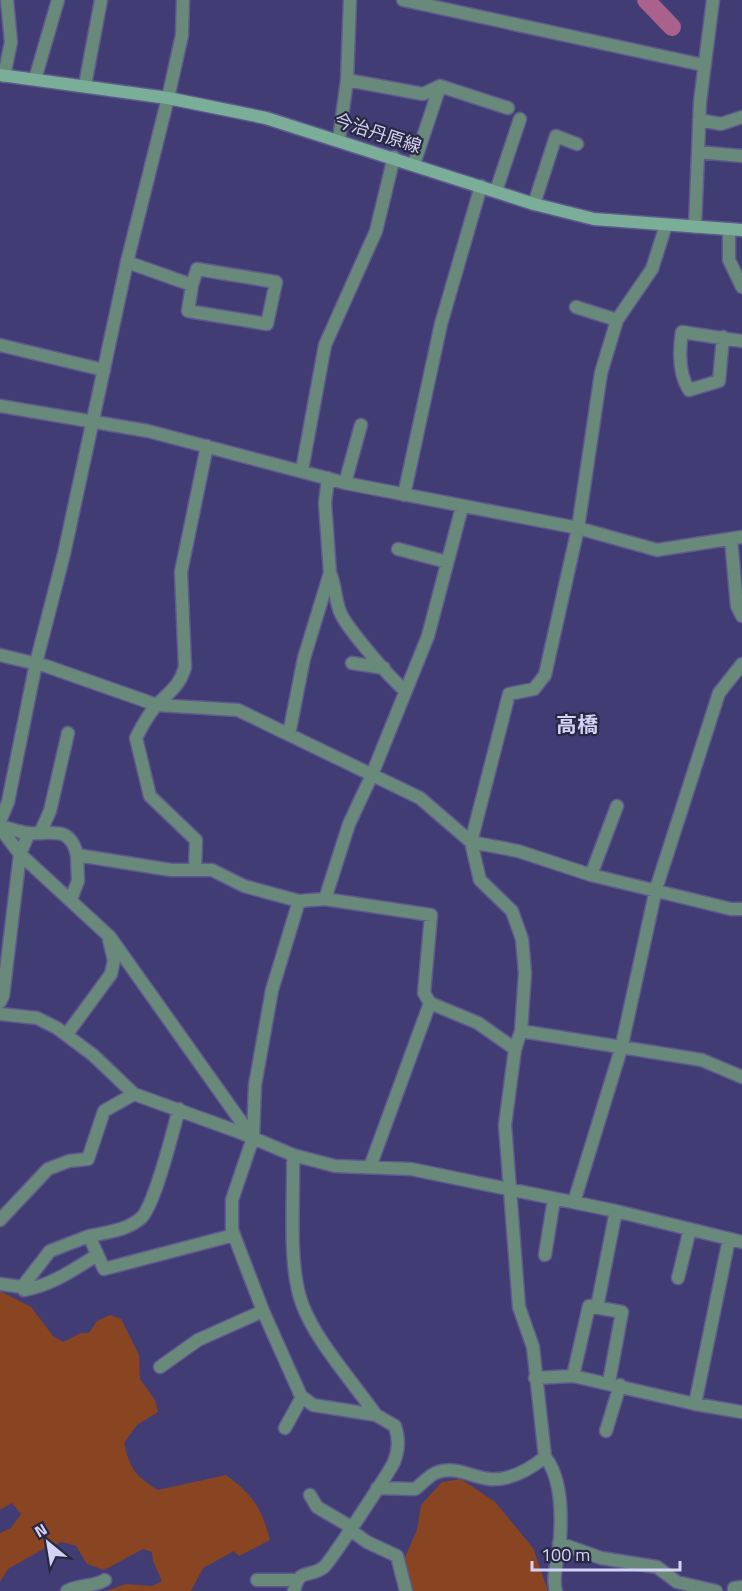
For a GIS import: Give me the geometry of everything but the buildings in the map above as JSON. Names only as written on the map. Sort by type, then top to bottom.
[{"type":"main road","name":"今治丹原線","points":[[2,75],[168,98],[261,117],[339,139],[534,204],[594,219],[742,230]]},
{"type":"street","points":[[2,75],[11,42],[7,0]]},
{"type":"street","points":[[35,79],[58,0]]},
{"type":"street","points":[[85,85],[101,0]]},
{"type":"street","points":[[0,821],[8,802],[36,663],[64,554],[127,262],[168,98],[182,35],[183,0]]},
{"type":"street","points":[[339,139],[347,80],[350,0]]},
{"type":"street","points":[[404,0],[435,3],[703,64]]},
{"type":"street","points":[[695,227],[703,64],[712,0]]},
{"type":"street","points":[[347,80],[423,94],[440,86],[508,108]]},
{"type":"street","points":[[414,164],[440,86]]},
{"type":"street","points":[[699,120],[721,124],[742,117]]},
{"type":"street","points":[[496,191],[520,119]]},
{"type":"street","points":[[534,204],[556,136],[577,144]]},
{"type":"street","points":[[698,152],[742,156]]},
{"type":"street","points":[[302,470],[325,345],[376,231],[394,157]]},
{"type":"street","points":[[404,495],[441,324],[481,186]]},
{"type":"street","points":[[556,1591],[559,1543],[557,1485],[552,1466],[545,1457],[533,1347],[519,1307],[505,1125],[515,1049],[521,1031],[525,974],[522,939],[512,911],[480,880],[471,842],[509,694],[534,689],[545,675],[578,528],[600,373],[617,320],[652,269],[666,225]]},
{"type":"street","points":[[729,229],[729,260],[742,287]]},
{"type":"street","points":[[127,262],[192,285]]},
{"type":"street","points":[[197,269],[276,282],[267,324],[188,311],[192,285],[197,269]]},
{"type":"street","points":[[576,307],[617,320]]},
{"type":"street","points":[[723,337],[719,381],[689,390],[685,384],[679,350],[682,332],[723,337],[742,341]]},
{"type":"street","points":[[0,345],[104,370]]},
{"type":"street","points":[[0,406],[148,431],[345,483],[578,528],[657,550],[736,538],[737,606],[742,616]]},
{"type":"street","points":[[345,483],[361,425]]},
{"type":"street","points":[[195,870],[196,840],[150,796],[136,738],[157,705],[170,695],[181,680],[185,667],[181,572],[207,446]]},
{"type":"street","points":[[328,478],[325,503],[330,573],[336,586],[340,612],[349,628],[384,668],[391,681],[405,690]]},
{"type":"street","points":[[325,899],[349,824],[371,777],[428,636],[462,507]]},
{"type":"street","points":[[398,549],[447,562]]},
{"type":"street","points":[[289,734],[304,658],[330,573]]},
{"type":"street","points":[[0,655],[36,663],[157,705],[238,710],[371,777],[420,798],[471,842],[518,851],[591,875],[731,909],[742,909]]},
{"type":"street","points":[[352,663],[384,668]]},
{"type":"street","points":[[574,1202],[621,1049],[656,889],[719,693],[742,664]]},
{"type":"street","points":[[0,1002],[3,996],[20,854],[50,810],[68,733]]},
{"type":"street","points":[[591,875],[617,806]]},
{"type":"street","points":[[0,827],[63,834],[75,844],[78,881],[71,899]]},
{"type":"street","points":[[0,827],[20,854],[108,935],[253,1138]]},
{"type":"street","points":[[77,855],[171,870],[212,870],[244,886],[299,901],[325,899],[431,915],[424,993],[430,1003],[478,1023],[515,1049]]},
{"type":"street","points":[[257,1580],[295,1586],[302,1575],[324,1568],[393,1464],[399,1440],[395,1426],[376,1415],[313,1405],[302,1397],[263,1311],[234,1235],[232,1200],[253,1138],[255,1085],[272,990],[299,901]]},
{"type":"street","points":[[67,1034],[111,974],[114,960],[108,935]]},
{"type":"street","points":[[370,1167],[430,1003]]},
{"type":"street","points":[[0,1014],[37,1018],[67,1034],[134,1094],[293,1155],[335,1166],[411,1169],[616,1211],[742,1242]]},
{"type":"street","points":[[521,1031],[621,1049],[702,1060],[742,1077]]},
{"type":"street","points":[[0,1220],[48,1168],[69,1161],[88,1159],[104,1111],[134,1094]]},
{"type":"street","points":[[22,1287],[50,1251],[89,1236],[124,1229],[143,1217],[167,1156],[178,1109]]},
{"type":"street","points":[[293,1155],[295,1272],[298,1292],[318,1335],[376,1415]]},
{"type":"street","points":[[545,1255],[554,1199]]},
{"type":"street","points":[[597,1307],[616,1211]]},
{"type":"street","points":[[678,1278],[690,1229]]},
{"type":"street","points":[[89,1236],[104,1269],[110,1269],[160,1253],[234,1235]]},
{"type":"street","points":[[695,1404],[729,1239]]},
{"type":"street","points":[[0,1284],[22,1287],[24,1290],[31,1288],[57,1280],[97,1255]]},
{"type":"street","points":[[573,1376],[589,1306],[622,1312],[606,1431]]},
{"type":"street","points":[[160,1367],[198,1340],[263,1311]]},
{"type":"street","points":[[535,1378],[573,1376],[614,1383],[695,1404],[742,1412]]},
{"type":"street","points":[[285,1428],[302,1397]]},
{"type":"street","points":[[377,1488],[415,1489],[435,1473],[449,1470],[470,1472],[488,1479],[508,1478],[545,1457]]},
{"type":"street","points":[[310,1495],[317,1507],[367,1542],[397,1556],[406,1591]]},
{"type":"street","points":[[559,1543],[601,1558],[657,1567],[677,1582],[716,1591]]},
{"type":"street","points":[[67,1591],[78,1585],[100,1584],[105,1580]]},
{"type":"street","points":[[734,1591],[734,1588],[742,1587]]},
{"type":"shaded area","points":[[0,1291],[31,1307],[53,1336],[63,1342],[81,1333],[89,1333],[97,1321],[110,1315],[121,1319],[139,1355],[140,1379],[155,1400],[158,1412],[137,1425],[124,1443],[135,1471],[144,1481],[158,1490],[226,1475],[255,1503],[270,1540],[239,1556],[234,1551],[203,1568],[191,1591],[106,1591],[126,1584],[152,1586],[162,1581],[153,1561],[152,1552],[143,1549],[104,1570],[87,1564],[76,1546],[62,1542],[43,1549],[8,1569],[0,1582],[0,1533],[11,1528],[21,1514],[12,1503],[0,1510]]},
{"type":"shaded area","points":[[461,1479],[495,1502],[533,1548],[548,1591],[408,1591],[404,1559],[417,1530],[421,1505],[442,1482]]},
{"type":"waterway","points":[[646,0],[672,27]]},
{"type":"district","name":"高橋","points":[[577,724]]}]
